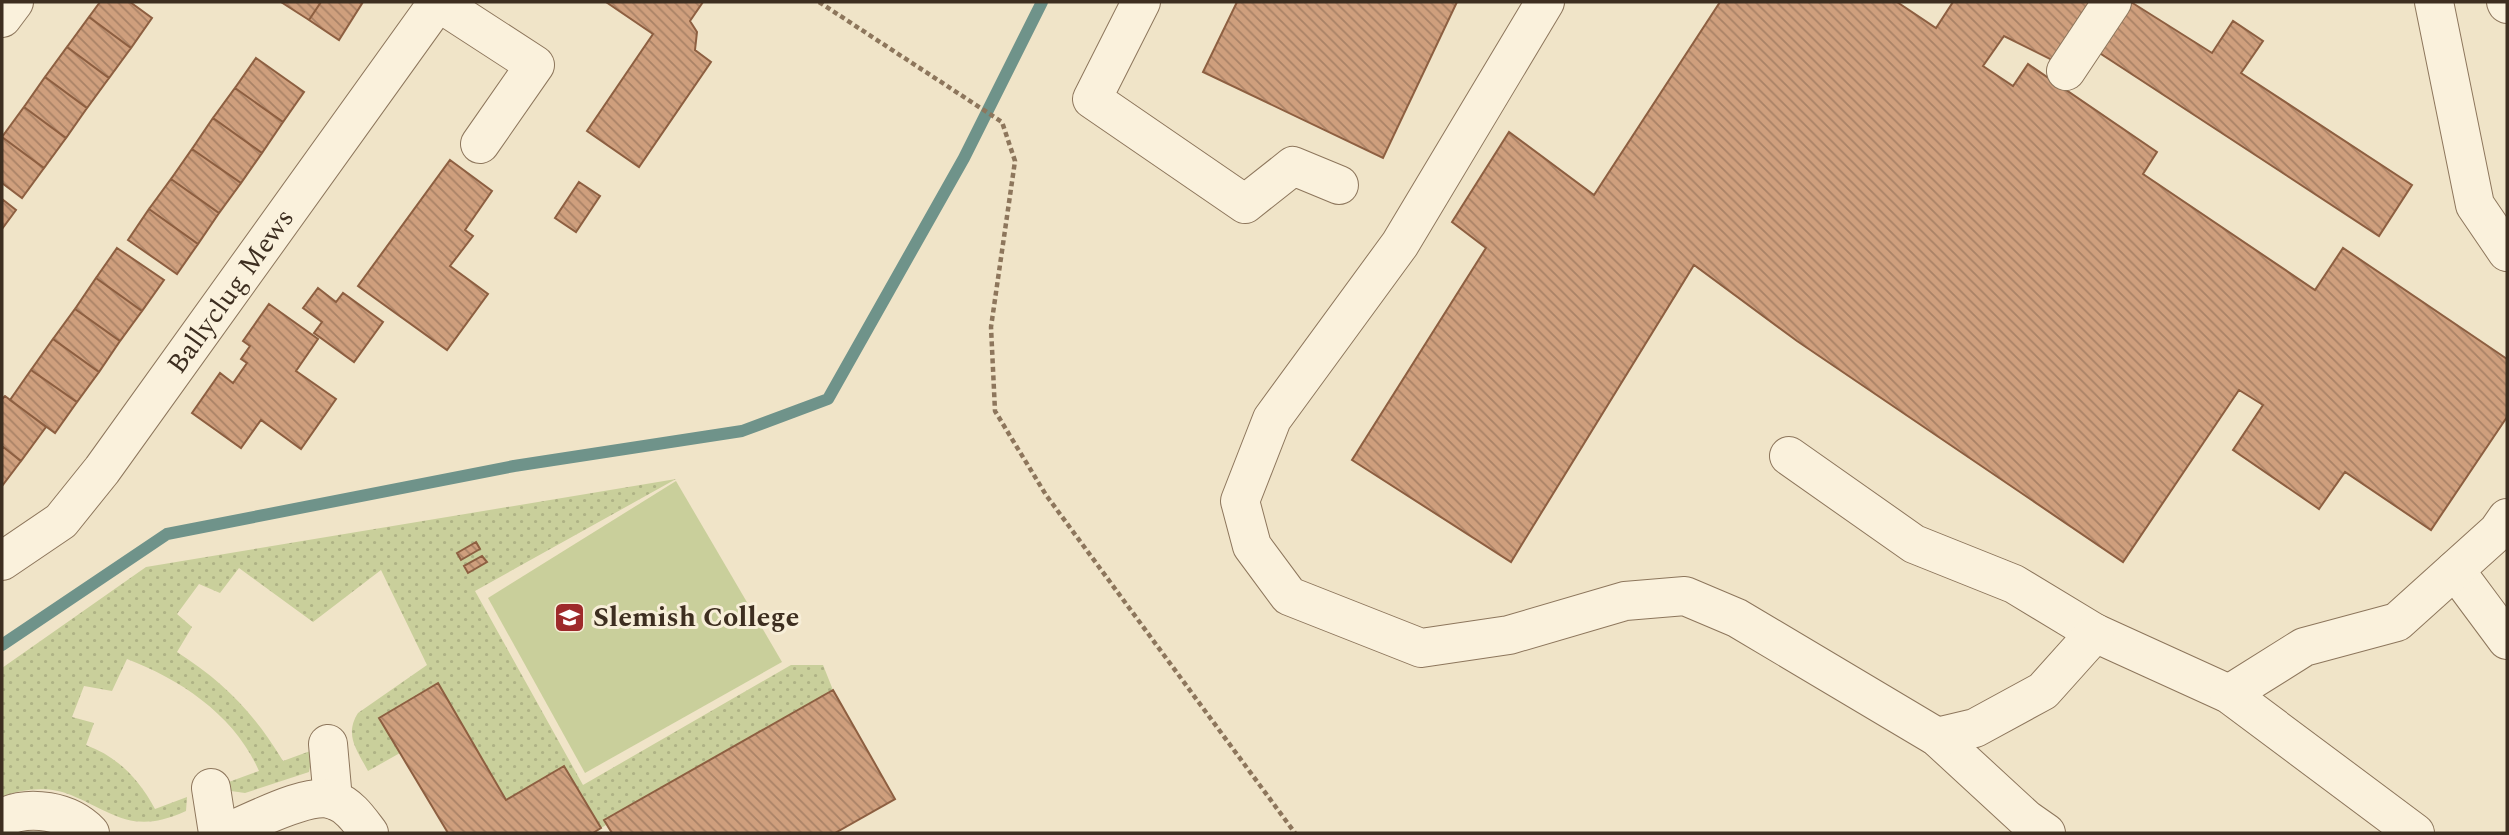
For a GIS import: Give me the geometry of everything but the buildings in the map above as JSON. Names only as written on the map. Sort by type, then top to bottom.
[{"type":"street","points":[[2,18],[14,2]]},
{"type":"street","name":"Ballyclug Mews","points":[[2,561],[61,522],[102,470],[438,2],[535,65],[480,144]]},
{"type":"street","points":[[1141,2],[1092,99],[1245,204],[1293,166],[1339,185]]},
{"type":"street","points":[[1545,2],[1400,244],[1272,419],[1240,500],[1251,546],[1289,596],[1421,648],[1509,635],[1625,601],[1685,596],[1737,618],[1937,737],[2026,820],[2046,833]]},
{"type":"street","points":[[2066,71],[2112,2]]},
{"type":"street","points":[[2434,2],[2475,205],[2507,252]]},
{"type":"street","points":[[1789,456],[1914,544],[2014,584],[2095,634],[2229,694],[2415,833]]},
{"type":"street","points":[[2229,694],[2304,647],[2397,622],[2498,531],[2507,518]]},
{"type":"street","points":[[2455,570],[2507,640]]},
{"type":"street","points":[[1937,737],[1975,728],[2043,691],[2095,634]]},
{"type":"street","points":[[328,744],[333,800]]},
{"type":"street","points":[[211,788],[218,833]]},
{"type":"street","points":[[225,833],[309,799],[333,800],[354,812],[369,833]]},
{"type":"street","points":[[2,818],[33,810],[60,814],[90,833]]},
{"type":"path","points":[[819,2],[1002,122],[1015,161],[991,327],[995,411],[1046,495],[1295,833]]},
{"type":"green space","points":[[676,479],[475,591],[583,785],[791,665],[823,665],[833,690],[601,828],[564,766],[506,800],[438,684],[379,718],[400,753],[368,771],[352,735],[358,713],[427,665],[381,570],[313,622],[239,568],[220,593],[199,584],[177,614],[192,627],[177,652],[237,700],[261,728],[283,761],[313,750],[309,772],[245,793],[231,791],[226,783],[259,771],[236,733],[205,702],[187,689],[127,659],[112,691],[84,686],[72,717],[94,723],[86,745],[108,756],[126,770],[155,809],[187,797],[186,811],[168,818],[138,821],[113,815],[55,790],[27,790],[2,797],[2,668],[146,567]]},
{"type":"green space","points":[[676,481],[782,662],[585,773],[488,598]]},
{"type":"waterway","points":[[2,645],[167,534],[514,466],[742,431],[828,399],[964,158],[1042,2]]},
{"type":"place","name":"Slemish College","points":[[570,617]]}]
